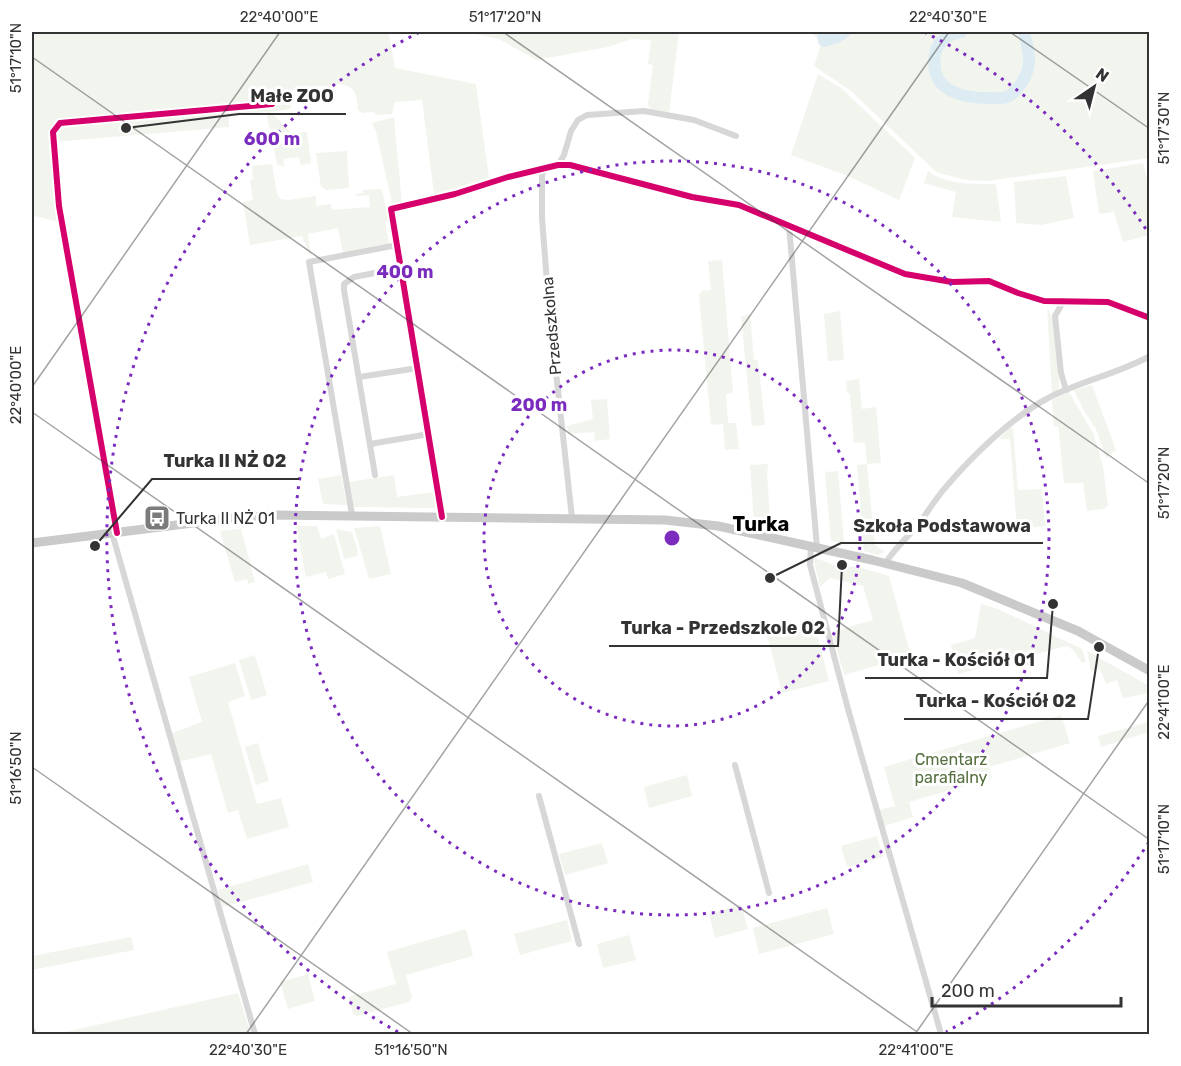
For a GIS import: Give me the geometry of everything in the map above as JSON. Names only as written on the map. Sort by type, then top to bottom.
[{"type":"main road","points":[[32,543],[273,515],[572,518],[696,523],[734,529],[886,563],[955,581],[1091,638],[1149,671]]},
{"type":"street","points":[[255,1035],[115,533],[59,206],[53,132],[60,123],[272,104]]},
{"type":"street","points":[[558,165],[564,155],[571,131],[578,120],[587,115],[644,111],[694,120],[736,136]]},
{"type":"street","points":[[442,517],[391,209],[455,194],[508,177],[558,165],[586,168],[692,198],[734,204],[905,274],[951,282],[990,281],[1018,294],[1044,301],[1108,302],[1149,318]]},
{"type":"street","name":"Przedszkolna","points":[[544,170],[542,218],[548,297],[572,518]]},
{"type":"street","points":[[789,226],[814,547],[810,566],[848,709],[941,1035]]},
{"type":"street","points":[[352,515],[309,262],[397,245]]},
{"type":"street","points":[[375,475],[344,284],[354,277],[401,268]]},
{"type":"street","points":[[1044,301],[1055,316],[1061,373],[1066,390]]},
{"type":"street","points":[[1055,316],[1063,302]]},
{"type":"street","points":[[886,563],[888,557],[912,533],[944,489],[1013,421],[1066,390],[1115,372],[1149,356]]},
{"type":"street","points":[[359,377],[418,368]]},
{"type":"street","points":[[370,444],[429,434]]},
{"type":"street","points":[[735,765],[769,893]]},
{"type":"street","points":[[539,796],[579,944]]},
{"type":"street","points":[[32,1030],[34,1035]]},
{"type":"green space","points":[[32,32],[393,32],[389,34],[395,68],[476,84],[489,178],[434,194],[422,100],[395,102],[392,114],[363,113],[358,110],[353,90],[341,84],[291,90],[291,109],[270,112],[292,133],[307,132],[311,163],[301,165],[299,157],[283,159],[284,167],[277,164],[266,112],[229,117],[229,127],[54,142],[62,223],[32,215]]},
{"type":"green space","points":[[466,32],[679,32],[669,113],[650,109],[648,104],[653,65],[648,64],[651,40],[631,39],[608,47],[536,60],[499,39]]},
{"type":"green space","points":[[811,32],[1149,32],[1149,158],[987,181],[966,180],[939,173],[851,91],[814,66],[821,44]]},
{"type":"green space","points":[[818,74],[841,88],[915,158],[899,200],[848,176],[791,155]]},
{"type":"green space","points":[[394,117],[402,204],[392,203],[376,131],[372,123]]},
{"type":"green space","points":[[347,151],[349,188],[327,190],[321,187],[316,153]]},
{"type":"green space","points":[[1143,163],[1149,186],[1149,235],[1123,242],[1114,212],[1099,214],[1093,171]]},
{"type":"green space","points":[[272,164],[277,194],[280,199],[316,196],[316,206],[331,204],[332,210],[370,207],[369,195],[356,196],[356,194],[363,193],[363,190],[382,190],[389,221],[385,222],[389,243],[343,253],[338,228],[308,234],[311,258],[302,236],[250,245],[243,202],[253,200],[250,180],[253,179],[252,166]]},
{"type":"green space","points":[[928,171],[935,176],[952,181],[996,184],[1001,222],[952,217],[956,192],[924,183]]},
{"type":"green space","points":[[1066,176],[1074,218],[1041,225],[1016,223],[1014,182]]},
{"type":"green space","points":[[722,260],[733,393],[726,394],[728,423],[736,423],[739,449],[725,450],[723,424],[711,425],[699,295],[702,291],[711,290],[708,261]]},
{"type":"green space","points":[[1047,308],[1054,324],[1058,356],[1059,385],[1057,391],[1052,393]]},
{"type":"green space","points":[[840,311],[844,360],[828,361],[824,314]]},
{"type":"green space","points":[[750,314],[754,360],[758,360],[765,425],[752,426],[741,317]]},
{"type":"green space","points":[[859,379],[862,409],[876,407],[881,463],[867,464],[865,442],[854,443],[850,394],[847,393],[846,381]]},
{"type":"green space","points":[[1092,385],[1116,450],[1106,458],[1096,429],[1074,390]]},
{"type":"green space","points":[[1069,392],[1094,435],[1103,467],[1108,505],[1104,509],[1087,511],[1083,483],[1064,483],[1058,426],[1054,427],[1052,400]]},
{"type":"green space","points":[[607,399],[610,439],[595,441],[594,432],[568,434],[567,426],[593,419],[591,400]]},
{"type":"green space","points":[[1010,427],[1013,429],[1018,490],[1042,489],[1045,526],[1017,529],[1010,439],[999,439]]},
{"type":"green space","points":[[768,464],[771,530],[754,524],[750,465]]},
{"type":"green space","points":[[867,464],[875,545],[885,552],[878,555],[864,551],[857,465]]},
{"type":"green space","points":[[838,471],[844,543],[831,541],[825,472]]},
{"type":"green space","points":[[341,475],[347,505],[323,504],[318,479]]},
{"type":"green space","points":[[394,475],[397,497],[434,492],[436,508],[353,507],[349,482]]},
{"type":"green space","points":[[296,526],[317,526],[321,539],[334,534],[345,574],[328,579],[326,572],[306,577]]},
{"type":"green space","points":[[380,526],[391,574],[369,579],[354,528]]},
{"type":"green space","points":[[241,529],[255,582],[248,584],[247,579],[235,582],[220,531]]},
{"type":"green space","points":[[336,529],[352,532],[358,551],[357,556],[344,559]]},
{"type":"green space","points":[[813,557],[837,566],[858,567],[889,576],[911,656],[844,675],[832,632],[873,620],[863,586],[830,578],[820,587]]},
{"type":"green space","points":[[981,604],[998,609],[1082,649],[1086,662],[1082,663],[1073,650],[1067,646],[958,674],[951,645],[975,638]]},
{"type":"green space","points":[[814,622],[829,681],[782,693],[767,634]]},
{"type":"green space","points":[[1087,651],[1149,686],[1149,693],[1123,698],[1117,680],[1106,684],[1100,669],[1091,671]]},
{"type":"green space","points":[[255,655],[267,695],[251,700],[239,660]]},
{"type":"green space","points":[[235,663],[245,696],[228,702],[257,804],[281,798],[289,827],[247,839],[238,810],[228,813],[211,754],[178,762],[170,734],[202,722],[189,677]]},
{"type":"green space","name":"Cmentarz parafialny","points":[[1061,715],[1070,743],[989,767],[992,778],[909,802],[913,817],[884,826],[880,810],[895,806],[884,767]]},
{"type":"green space","points":[[1149,722],[1149,732],[1101,747],[1098,736]]},
{"type":"green space","points":[[258,743],[269,781],[256,785],[245,747]]},
{"type":"green space","points":[[687,775],[692,796],[649,808],[644,787]]},
{"type":"green space","points":[[877,836],[883,857],[847,867],[841,846]]},
{"type":"green space","points":[[602,843],[608,863],[565,875],[559,854]]},
{"type":"green space","points":[[308,864],[313,882],[223,907],[218,890]]},
{"type":"green space","points":[[741,905],[748,929],[715,938],[709,914]]},
{"type":"green space","points":[[827,908],[834,934],[759,954],[753,928]]},
{"type":"green space","points":[[567,920],[572,941],[520,955],[514,934]]},
{"type":"green space","points":[[466,929],[473,956],[406,975],[412,997],[409,1002],[357,1016],[353,1014],[348,997],[396,984],[387,952]]},
{"type":"green space","points":[[629,935],[636,960],[603,968],[597,944]]},
{"type":"green space","points":[[131,937],[134,950],[32,970],[32,956]]},
{"type":"green space","points":[[308,974],[315,1001],[288,1009],[280,982]]},
{"type":"green space","points":[[238,993],[251,1034],[56,1034]]},
{"type":"waterway","points":[[823,32],[824,41],[845,32]]},
{"type":"waterway","points":[[961,32],[941,42],[935,54],[934,66],[937,76],[949,90],[978,98],[1007,97],[1022,83],[1029,63],[1024,32]]},
{"type":"cycle path","points":[[117,533],[59,206],[53,132],[60,123],[272,104]]},
{"type":"cycle path","points":[[442,517],[391,209],[455,194],[508,177],[558,165],[570,165],[692,197],[739,205],[905,274],[952,282],[989,281],[1044,301],[1108,302],[1150,318]]},
{"type":"place","name":"Małe ZOO","points":[[126,128]]},
{"type":"place","name":"Turka II NŻ 01","points":[[157,518]]},
{"type":"place","name":"Turka II NŻ 02","points":[[95,546]]},
{"type":"place","name":"Turka - Przedszkole 02","points":[[842,565]]},
{"type":"place","name":"Szkoła Podstawowa","points":[[770,578]]},
{"type":"place","name":"Turka - Kościół 01","points":[[1053,604]]},
{"type":"place","name":"Turka - Kościół 02","points":[[1099,647]]},
{"type":"district","name":"Turka","points":[[761,524]]}]
